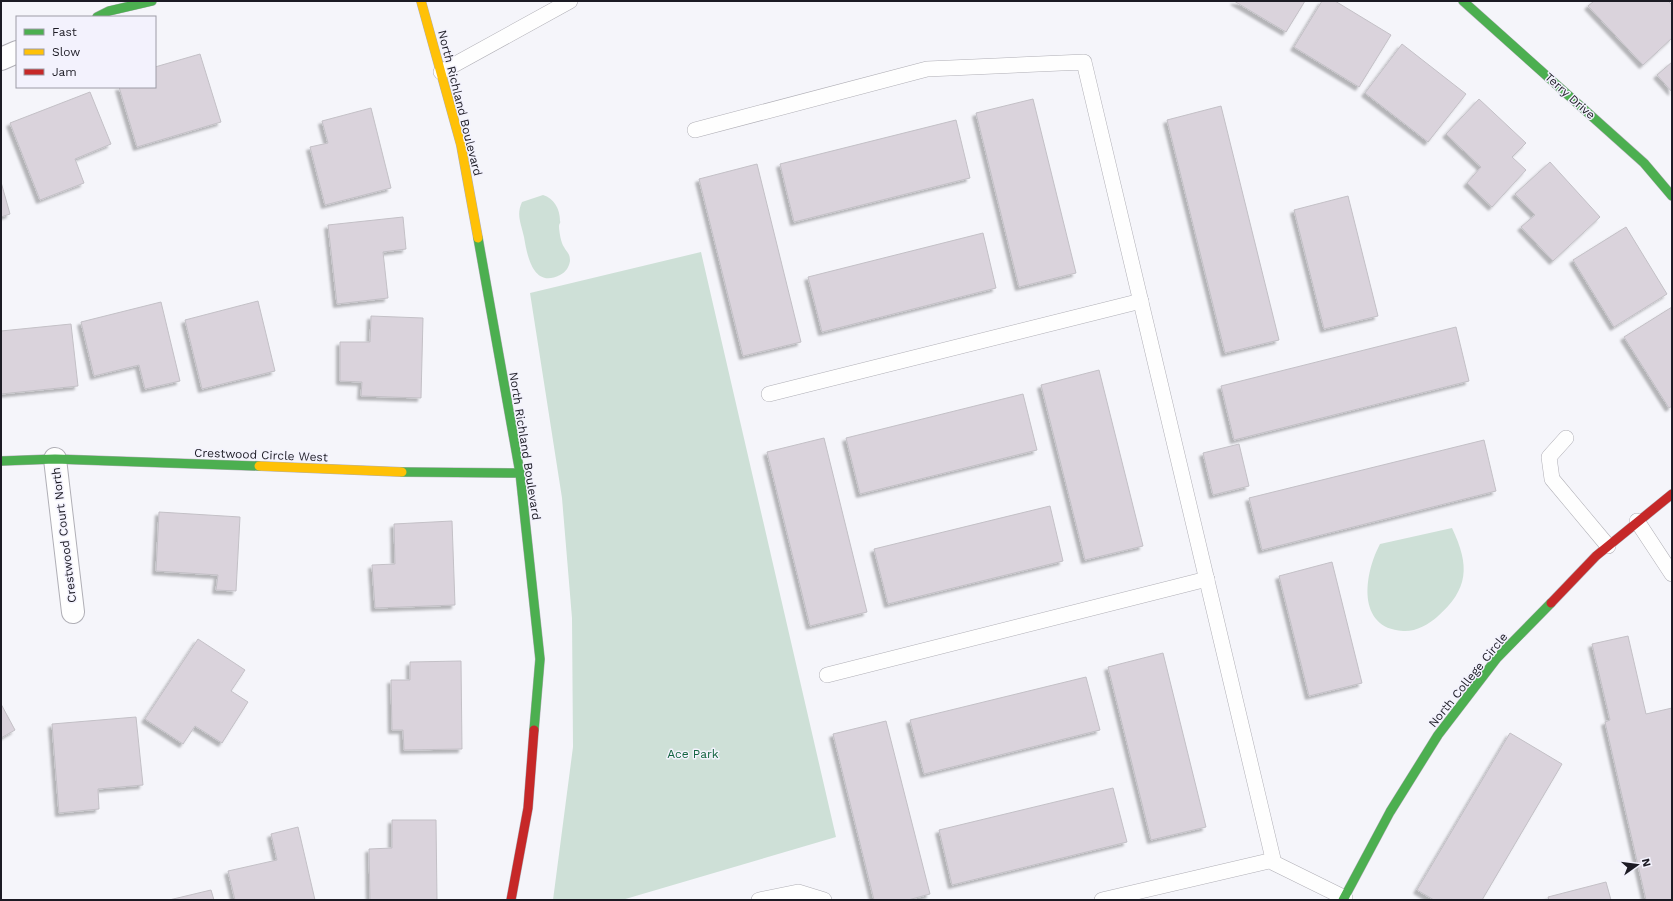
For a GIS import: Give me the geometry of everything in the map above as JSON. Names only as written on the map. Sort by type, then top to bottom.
[{"type":"street","points":[[99,16],[152,1]]},
{"type":"street","name":"North Richland Boulevard","points":[[421,1],[460,145],[520,473],[540,659],[528,808],[511,900]]},
{"type":"street","name":"Terry Drive","points":[[1464,1],[1644,164],[1672,196]]},
{"type":"street","points":[[1,59],[16,52]]},
{"type":"street","name":"Crestwood Circle West","points":[[1,461],[55,459],[408,472],[520,473]]},
{"type":"street","name":"Crestwood Court North","points":[[55,459],[73,612]]},
{"type":"street","name":"North College Circle","points":[[1344,899],[1390,812],[1438,735],[1497,658],[1596,556],[1637,521],[1672,494]]},
{"type":"lane","points":[[441,72],[570,1]]},
{"type":"lane","points":[[695,130],[927,69],[1084,62],[1273,860],[1274,863],[1344,899]]},
{"type":"lane","points":[[768,394],[1141,301]]},
{"type":"lane","points":[[1566,438],[1549,457],[1552,479],[1608,546]]},
{"type":"lane","points":[[1637,521],[1672,574]]},
{"type":"lane","points":[[827,675],[1207,579]]},
{"type":"lane","points":[[1102,900],[1273,860]]},
{"type":"lane","points":[[759,900],[798,892],[824,900]]},
{"type":"green space","points":[[543,195],[547,196],[553,201],[558,208],[561,240],[570,258],[566,271],[551,278],[543,278],[533,268],[527,252],[519,215],[522,202]]},
{"type":"green space","name":"Ace Park","points":[[701,252],[836,837],[622,900],[553,900],[573,747],[572,618],[562,498],[530,293]]},
{"type":"green space","points":[[1452,528],[1462,554],[1464,565],[1461,587],[1455,597],[1448,607],[1430,623],[1408,631],[1388,628],[1377,620],[1371,610],[1368,598],[1370,570],[1374,556],[1380,544]]},
{"type":"building","points":[[1234,1],[1305,1],[1286,32]]},
{"type":"building","points":[[1322,1],[1335,1],[1391,35],[1359,87],[1294,47]]},
{"type":"building","points":[[1594,1],[1668,1],[1672,5],[1672,38],[1643,65],[1588,6]]},
{"type":"building","points":[[1402,44],[1466,94],[1428,142],[1365,93]]},
{"type":"building","points":[[200,54],[221,122],[137,147],[119,88],[156,88],[156,67]]},
{"type":"building","points":[[1672,62],[1672,92],[1657,75]]},
{"type":"building","points":[[90,92],[111,144],[75,159],[84,183],[40,200],[10,123]]},
{"type":"building","points":[[1033,99],[1076,273],[1019,287],[976,113]]},
{"type":"building","points":[[1479,99],[1526,143],[1512,157],[1526,170],[1492,207],[1467,183],[1481,167],[1446,134]]},
{"type":"building","points":[[1221,106],[1279,340],[1225,353],[1167,120]]},
{"type":"building","points":[[371,108],[391,188],[325,205],[310,147],[328,143],[322,121]]},
{"type":"building","points":[[956,120],[970,178],[794,222],[780,164]]},
{"type":"building","points":[[1550,162],[1600,217],[1553,261],[1521,227],[1535,215],[1515,194]]},
{"type":"building","points":[[757,164],[801,342],[743,356],[699,179]]},
{"type":"building","points":[[1,182],[10,214],[1,217]]},
{"type":"building","points":[[1348,196],[1378,316],[1324,329],[1294,210]]},
{"type":"building","points":[[403,217],[406,249],[383,252],[388,298],[337,304],[328,225]]},
{"type":"building","points":[[1626,227],[1667,294],[1614,327],[1573,260]]},
{"type":"building","points":[[983,233],[996,288],[822,332],[808,277]]},
{"type":"building","points":[[258,301],[275,371],[202,389],[185,320]]},
{"type":"building","points":[[161,302],[180,381],[145,389],[139,365],[94,376],[81,322]]},
{"type":"building","points":[[1672,307],[1672,406],[1669,408],[1624,337]]},
{"type":"building","points":[[371,316],[423,318],[421,398],[361,396],[362,382],[340,381],[340,342],[370,342]]},
{"type":"building","points":[[71,324],[78,386],[1,394],[1,331]]},
{"type":"building","points":[[1456,327],[1469,381],[1234,440],[1221,386]]},
{"type":"building","points":[[1099,370],[1143,546],[1085,560],[1041,385]]},
{"type":"building","points":[[1023,394],[1037,450],[860,494],[846,438]]},
{"type":"building","points":[[824,438],[867,612],[810,626],[767,452]]},
{"type":"building","points":[[1484,440],[1496,491],[1262,550],[1249,498]]},
{"type":"building","points":[[1239,444],[1249,486],[1213,495],[1203,453]]},
{"type":"building","points":[[1050,506],[1063,561],[888,604],[874,549]]},
{"type":"building","points":[[159,512],[240,517],[236,591],[216,590],[218,575],[156,571]]},
{"type":"building","points":[[452,521],[455,605],[375,608],[372,565],[395,564],[394,524]]},
{"type":"building","points":[[1332,562],[1362,683],[1309,696],[1279,576]]},
{"type":"building","points":[[1628,636],[1646,714],[1672,708],[1672,900],[1646,900],[1605,722],[1610,720],[1592,644]]},
{"type":"building","points":[[198,639],[245,670],[231,691],[248,702],[222,743],[195,726],[183,744],[145,719]]},
{"type":"building","points":[[1163,653],[1206,827],[1151,840],[1108,667]]},
{"type":"building","points":[[461,661],[462,749],[404,750],[403,730],[392,730],[391,680],[410,680],[410,662]]},
{"type":"building","points":[[1086,677],[1100,730],[924,774],[910,720]]},
{"type":"building","points":[[1,704],[15,730],[1,738]]},
{"type":"building","points":[[136,717],[143,785],[98,789],[99,809],[59,813],[52,724]]},
{"type":"building","points":[[886,721],[930,894],[908,900],[874,900],[833,734]]},
{"type":"building","points":[[1510,733],[1562,764],[1482,900],[1434,900],[1417,890]]},
{"type":"building","points":[[1113,788],[1127,842],[952,885],[939,830]]},
{"type":"building","points":[[392,820],[436,820],[437,900],[370,900],[369,849],[392,848]]},
{"type":"building","points":[[298,827],[315,900],[235,900],[228,871],[277,860],[271,834]]},
{"type":"building","points":[[1606,882],[1611,900],[1549,900],[1548,897]]},
{"type":"building","points":[[211,890],[214,900],[169,900]]},
{"type":"traffic: fast","points":[[99,16],[109,11],[152,1]]},
{"type":"traffic: fast","points":[[1463,1],[1644,163],[1672,196]]},
{"type":"traffic: fast","points":[[478,238],[520,473],[540,659],[534,730]]},
{"type":"traffic: fast","points":[[1,461],[55,459],[259,466]]},
{"type":"traffic: fast","points":[[402,472],[520,473]]},
{"type":"traffic: fast","points":[[1343,900],[1390,812],[1438,735],[1497,658],[1551,603]]},
{"type":"traffic: slow","points":[[421,1],[461,145],[478,238]]},
{"type":"traffic: slow","points":[[259,466],[402,472]]},
{"type":"traffic: jam","points":[[1551,603],[1596,556],[1672,494]]},
{"type":"traffic: jam","points":[[511,900],[528,808],[534,730]]}]
